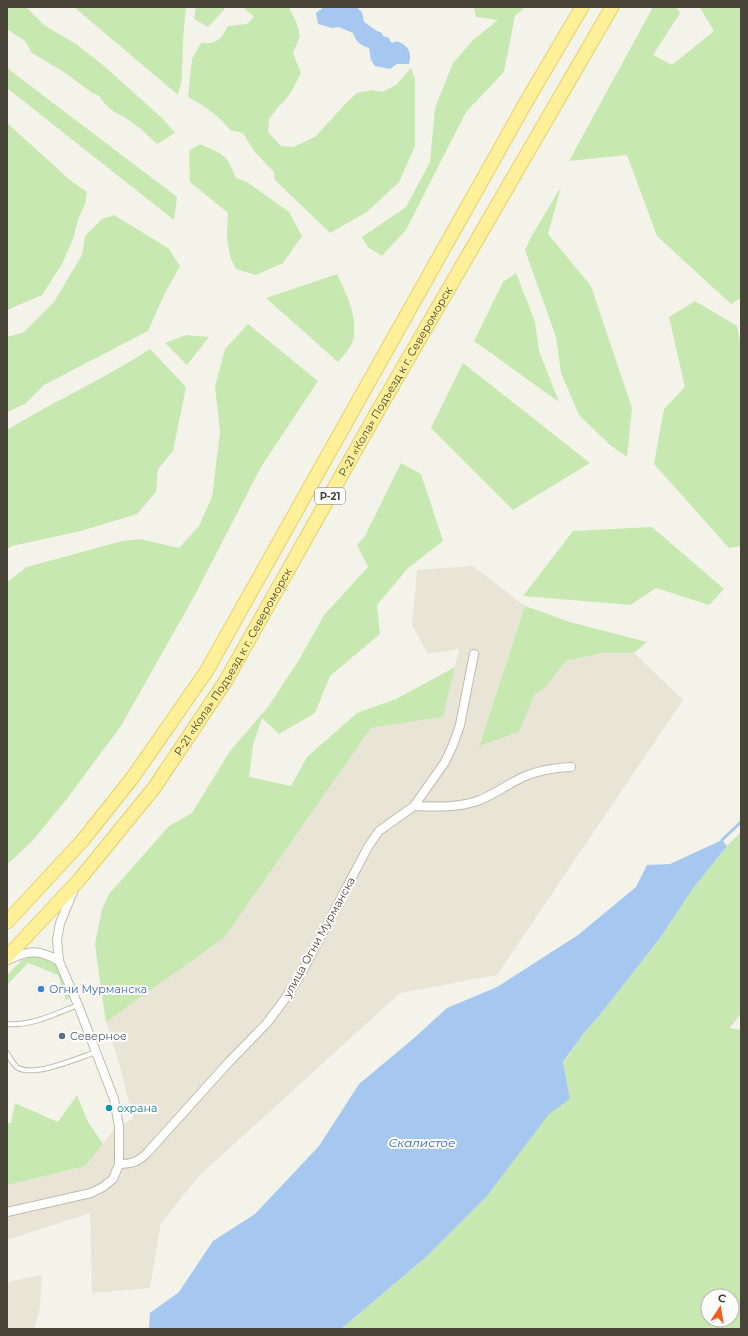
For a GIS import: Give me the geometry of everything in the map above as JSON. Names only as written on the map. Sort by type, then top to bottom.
[{"type":"main road","name":"Р-21 «Кола» Подъезд к г. Североморск","points":[[7,922],[83,840],[133,777],[206,672],[582,7]]},
{"type":"main road","name":"Р-21 «Кола» Подъезд к г. Североморск","points":[[7,956],[79,880],[154,788],[225,682],[376,414],[612,7]]},
{"type":"street","name":"улица Огни Мурманска","points":[[119,1164],[129,1164],[139,1160],[147,1153],[228,1063],[267,1023],[285,999],[301,974],[368,847],[379,831],[414,806],[445,762],[454,745],[460,724],[474,654]]},
{"type":"street","points":[[414,806],[446,807],[464,804],[480,800],[522,777],[536,772],[571,767]]},
{"type":"street","points":[[7,1212],[92,1193],[113,1179],[119,1164],[119,1126],[114,1099],[59,961],[57,940],[60,923],[79,880]]},
{"type":"street","points":[[7,960],[22,953],[35,951],[47,954],[59,961]]},
{"type":"lane","points":[[7,1024],[17,1025],[31,1022],[78,1006]]},
{"type":"lane","points":[[7,1053],[12,1062],[18,1068],[38,1070],[96,1052]]},
{"type":"shaded area","name":"Огни Мурманска","points":[[473,566],[525,606],[479,745],[519,732],[535,694],[543,690],[566,661],[602,653],[634,653],[683,700],[497,975],[400,993],[199,1176],[161,1223],[150,1288],[92,1293],[90,1213],[7,1240],[7,1185],[85,1166],[116,1127],[133,1119],[120,1066],[106,1022],[224,938],[371,728],[443,717],[459,649],[428,654],[412,625],[417,570]]},
{"type":"shaded area","points":[[42,1275],[40,1308],[34,1329],[7,1329],[7,1282]]},
{"type":"green space","points":[[26,7],[44,25],[76,44],[104,66],[162,118],[175,133],[157,144],[141,129],[123,116],[114,112],[99,96],[91,92],[64,72],[32,53],[25,41],[7,29],[7,8]]},
{"type":"green space","points":[[74,7],[186,7],[182,78],[178,95]]},
{"type":"green space","points":[[196,7],[224,7],[224,10],[208,27],[194,19]]},
{"type":"green space","points":[[243,7],[289,7],[297,24],[300,36],[293,53],[301,73],[286,99],[269,119],[268,132],[281,146],[293,147],[315,137],[357,93],[371,90],[382,92],[396,85],[411,68],[415,79],[415,146],[399,182],[367,212],[330,233],[275,180],[274,172],[254,151],[243,133],[230,130],[216,115],[188,97],[192,59],[201,43],[215,42],[221,38],[228,26],[247,24],[254,17]]},
{"type":"green space","points":[[474,7],[525,7],[515,16],[504,72],[466,112],[406,230],[382,256],[368,247],[362,237],[406,207],[430,162],[435,108],[453,63],[473,40],[498,20],[476,17]]},
{"type":"green space","points":[[653,7],[676,7],[680,13],[653,55],[672,65],[714,31],[700,7],[741,7],[741,298],[731,304],[657,236],[627,155],[569,161]]},
{"type":"green space","points":[[7,68],[177,197],[174,220],[7,88]]},
{"type":"green space","points":[[7,123],[70,180],[87,192],[85,204],[78,220],[73,239],[62,264],[42,295],[7,310]]},
{"type":"green space","points":[[200,144],[214,150],[227,159],[236,178],[247,182],[289,212],[302,236],[283,263],[256,275],[236,269],[230,257],[227,237],[228,213],[190,182],[189,151]]},
{"type":"green space","points":[[561,187],[548,234],[591,286],[632,408],[627,457],[610,445],[579,415],[561,373],[556,337],[525,250],[531,237]]},
{"type":"green space","points":[[114,215],[168,248],[180,266],[164,295],[148,331],[44,385],[25,404],[7,412],[7,337],[24,332],[54,302],[82,255],[85,236],[102,219]]},
{"type":"green space","points":[[516,273],[535,322],[539,351],[559,402],[474,341],[503,282]]},
{"type":"green space","points":[[337,274],[352,309],[355,328],[351,345],[338,362],[266,298]]},
{"type":"green space","points":[[695,301],[737,326],[741,346],[741,546],[729,548],[654,464],[664,409],[685,387],[669,317]]},
{"type":"green space","points":[[248,324],[318,381],[261,467],[196,593],[121,726],[66,800],[33,840],[7,865],[7,582],[27,567],[122,541],[140,539],[179,548],[199,526],[212,497],[220,432],[215,387],[225,349]]},
{"type":"green space","points":[[186,335],[209,337],[187,365],[165,343]]},
{"type":"green space","points":[[150,349],[186,387],[173,451],[158,469],[156,492],[137,514],[81,531],[12,546],[7,549],[7,430]]},
{"type":"green space","points":[[463,363],[590,463],[513,510],[431,428]]},
{"type":"green space","points":[[401,463],[421,474],[443,541],[408,568],[377,605],[380,634],[330,676],[315,713],[279,734],[262,718],[253,745],[249,777],[291,786],[307,757],[357,713],[396,699],[455,667],[443,717],[371,728],[224,938],[106,1022],[95,944],[102,909],[109,894],[169,826],[192,813],[230,751],[268,707],[299,660],[324,615],[368,567],[357,545],[365,536]]},
{"type":"green space","points":[[652,527],[724,589],[709,605],[656,588],[630,605],[523,596],[573,531]]},
{"type":"green space","points":[[525,606],[570,622],[647,642],[634,653],[602,653],[566,661],[543,690],[535,694],[519,732],[479,746]]},
{"type":"green space","points":[[741,832],[741,1013],[730,1028],[741,1030],[741,1329],[341,1329],[426,1257],[487,1196],[549,1113],[570,1099],[563,1063],[584,1033],[660,938],[694,887],[727,846]]},
{"type":"green space","points":[[31,956],[44,957],[55,963],[62,974],[71,998],[66,999],[58,975],[28,963],[7,985],[7,975],[22,960]]},
{"type":"green space","points":[[77,1095],[88,1122],[103,1144],[85,1166],[7,1185],[7,1123],[11,1123],[15,1103],[58,1122]]},
{"type":"water","points":[[324,7],[356,7],[362,12],[364,22],[382,33],[383,36],[389,38],[392,43],[399,42],[407,48],[410,54],[409,64],[397,64],[390,69],[375,66],[371,60],[369,48],[359,43],[353,33],[339,27],[332,28],[318,24],[316,13]]},
{"type":"water","name":"Скалистое","points":[[722,840],[727,846],[694,887],[660,938],[584,1033],[563,1062],[570,1099],[549,1114],[487,1196],[426,1257],[341,1329],[149,1329],[150,1313],[179,1292],[213,1241],[255,1214],[319,1146],[359,1084],[413,1039],[447,1008],[497,987],[578,935],[636,887],[647,865],[670,864]]},
{"type":"waterway","points":[[722,840],[741,822]]},
{"type":"place","name":"Огни Мурманска","points":[[41,989]]},
{"type":"place","name":"Северное","points":[[62,1036]]},
{"type":"place","name":"охрана","points":[[109,1108]]}]
